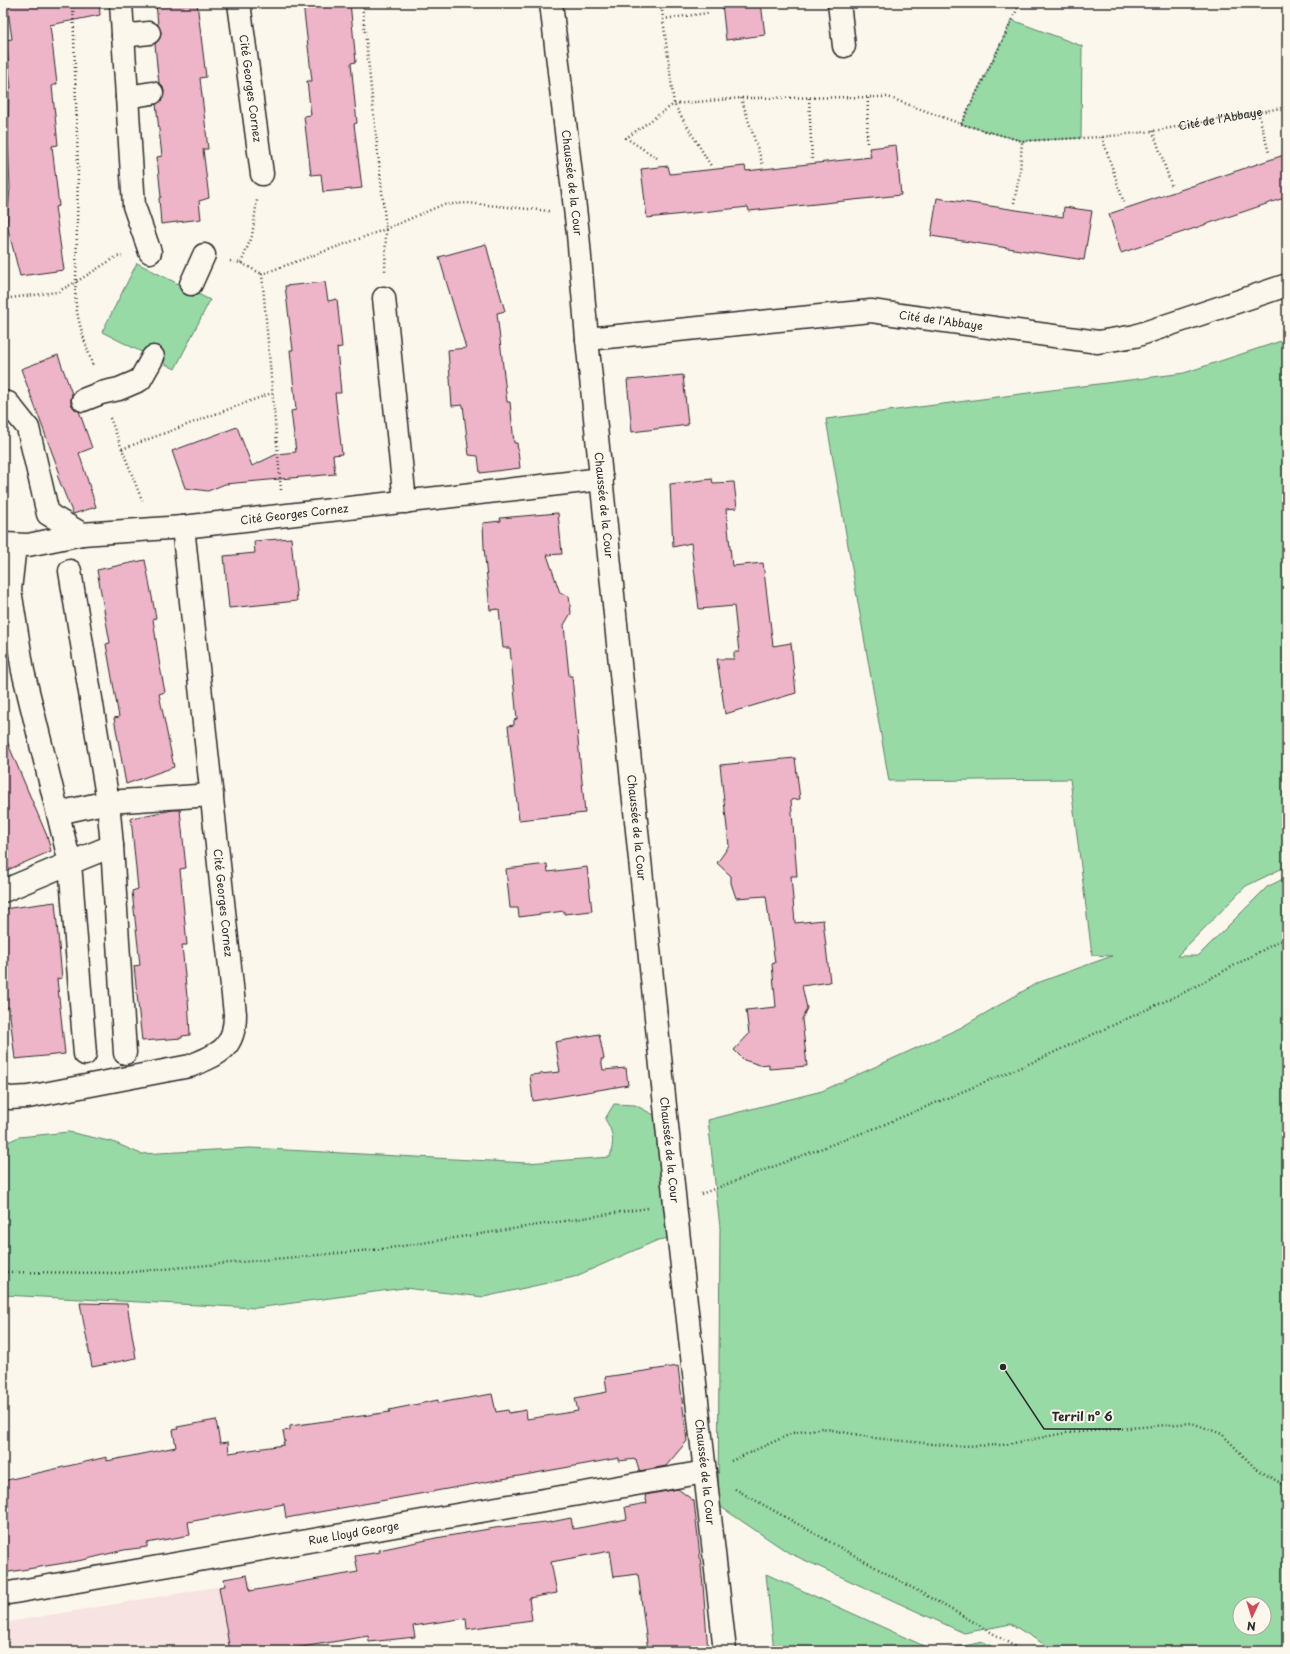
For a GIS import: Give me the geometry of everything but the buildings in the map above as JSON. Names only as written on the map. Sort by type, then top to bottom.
[{"type":"street","points":[[121,3],[134,206],[150,252]]},
{"type":"street","name":"Cité Georges Cornez","points":[[239,3],[262,174]]},
{"type":"street","name":"Chaussée de la Cour","points":[[551,3],[578,234],[587,339],[675,1204],[725,1651]]},
{"type":"street","points":[[839,3],[844,46]]},
{"type":"street","points":[[123,36],[149,33]]},
{"type":"street","points":[[127,97],[152,93]]},
{"type":"street","points":[[191,284],[204,255]]},
{"type":"street","name":"Cité de l'Abbaye","points":[[587,339],[871,311],[1098,342],[1135,336],[1287,285]]},
{"type":"street","points":[[384,298],[405,502]]},
{"type":"street","points":[[82,400],[101,393],[119,389],[140,380],[153,357]]},
{"type":"street","points":[[3,402],[8,403],[28,428],[48,514],[82,534]]},
{"type":"street","name":"Cité Georges Cornez","points":[[9,545],[28,545],[82,534],[183,527],[602,479]]},
{"type":"street","name":"Cité Georges Cornez","points":[[3,1096],[10,1098],[28,1097],[190,1066],[212,1057],[227,1046],[235,1028],[235,1014],[183,527]]},
{"type":"street","points":[[9,545],[6,587],[23,671],[70,863],[85,1054]]},
{"type":"street","points":[[70,571],[108,802],[125,1053]]},
{"type":"street","points":[[58,813],[108,802],[212,795]]},
{"type":"street","points":[[3,891],[112,846]]},
{"type":"street","name":"Rue Lloyd George","points":[[3,1594],[705,1472]]},
{"type":"path","points":[[362,3],[386,229],[384,298]]},
{"type":"path","points":[[661,3],[674,104],[711,166]]},
{"type":"path","points":[[961,124],[1020,3]]},
{"type":"path","points":[[663,19],[708,13]]},
{"type":"path","points":[[867,142],[868,96]]},
{"type":"path","name":"Cité de l'Abbaye","points":[[674,104],[741,98],[888,97],[961,124],[1022,141],[1102,137],[1153,131],[1287,107]]},
{"type":"path","points":[[741,98],[763,165]]},
{"type":"path","points":[[809,98],[812,160]]},
{"type":"path","points":[[657,158],[626,138],[674,104]]},
{"type":"path","points":[[1258,112],[1269,153]]},
{"type":"path","points":[[1153,131],[1172,187]]},
{"type":"path","points":[[1102,137],[1124,203]]},
{"type":"path","points":[[1014,203],[1020,172],[1022,141]]},
{"type":"path","points":[[241,263],[252,236],[262,174]]},
{"type":"path","points":[[122,449],[272,394]]},
{"type":"path","points":[[3,1272],[121,1273],[375,1250],[675,1204],[878,1127],[1033,1062],[1185,992],[1287,937]]},
{"type":"path","points":[[705,1472],[793,1432],[822,1428],[874,1438],[954,1446],[1003,1445],[1065,1433],[1192,1423],[1222,1434],[1255,1468],[1287,1487]]},
{"type":"path","points":[[705,1472],[979,1625],[1022,1651]]},
{"type":"shaded area","points":[[251,1581],[262,1651],[3,1651],[3,1623]]},
{"type":"green space","points":[[1012,20],[1082,46],[1081,138],[1022,141],[961,124]]},
{"type":"green space","points":[[137,263],[210,300],[175,369],[102,332]]},
{"type":"green space","points":[[1287,339],[1287,866],[1246,886],[1177,956],[1198,956],[1267,887],[1287,877],[1287,1651],[1055,1651],[1011,1624],[964,1633],[789,1553],[718,1505],[720,1228],[708,1120],[822,1091],[960,1028],[1037,983],[1112,956],[1092,955],[1070,779],[889,781],[826,419],[1184,373]]},
{"type":"green space","points":[[614,1104],[635,1105],[673,1125],[685,1235],[658,1240],[574,1277],[484,1297],[404,1288],[256,1308],[3,1295],[3,1144],[19,1137],[69,1132],[113,1142],[141,1154],[250,1148],[527,1163],[610,1157],[612,1133],[605,1119]]},
{"type":"green space","points":[[766,1574],[935,1651],[774,1651]]},
{"type":"green space","points":[[984,1642],[999,1651],[937,1651]]},
{"type":"place","name":"Terril n° 6","points":[[1003,1367]]}]
